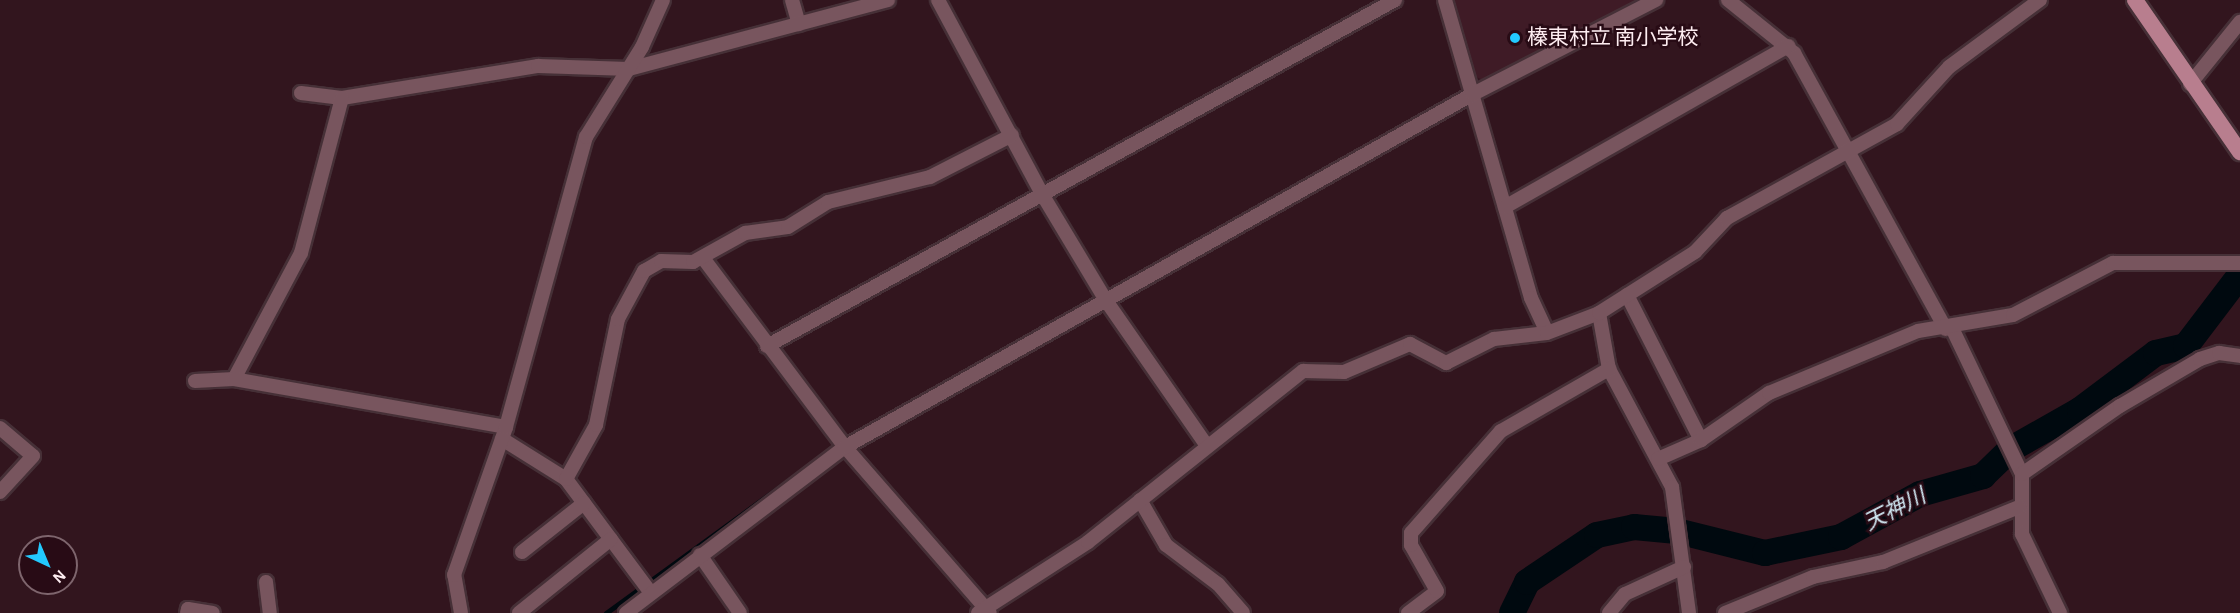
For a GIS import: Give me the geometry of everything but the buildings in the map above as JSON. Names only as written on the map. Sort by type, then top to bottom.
[{"type":"main road","points":[[2135,0],[2190,84],[2240,152]]},
{"type":"street","points":[[461,613],[454,575],[504,433],[586,137],[629,69],[663,0]]},
{"type":"street","points":[[792,0],[799,24]]},
{"type":"street","points":[[301,93],[342,98],[538,66],[629,69],[799,24],[859,4],[888,0]]},
{"type":"street","points":[[938,0],[1012,135],[1041,194],[1107,302],[1207,446]]},
{"type":"street","points":[[766,346],[1395,0]]},
{"type":"street","points":[[1445,0],[1531,298],[1548,333]]},
{"type":"street","points":[[626,613],[845,447],[1107,302],[1473,94],[1656,0]]},
{"type":"street","points":[[1728,0],[1788,46],[1845,150],[1949,329],[2022,474],[2019,507],[2025,545],[2060,613]]},
{"type":"street","points":[[703,258],[766,346],[845,447],[984,611],[1088,542],[1207,446],[1308,369],[1344,372],[1410,344],[1446,363],[1494,339],[1548,333],[1599,313],[1695,252],[1727,218],[1845,150],[1897,124],[1949,67],[2040,0]]},
{"type":"street","points":[[2190,84],[2240,22]]},
{"type":"street","points":[[1505,207],[1788,46]]},
{"type":"street","points":[[234,380],[301,253],[342,98]]},
{"type":"street","points":[[566,479],[596,425],[618,319],[644,271],[661,261],[703,258],[726,240],[788,227],[828,202],[930,177],[1012,135]]},
{"type":"street","points":[[1658,459],[1701,440],[1769,393],[1904,336],[2013,315],[2113,263],[2240,263]]},
{"type":"street","points":[[1627,295],[1701,440]]},
{"type":"street","points":[[1599,313],[1609,369],[1658,459],[1678,511],[1689,613]]},
{"type":"street","points":[[2022,474],[2120,406],[2200,359],[2219,353],[2240,356]]},
{"type":"street","points":[[1408,613],[1437,591],[1411,544],[1411,533],[1501,431],[1609,369]]},
{"type":"street","points":[[195,381],[234,380],[504,433],[566,479],[651,593]]},
{"type":"street","points":[[0,428],[33,456],[0,492]]},
{"type":"street","points":[[1140,500],[1173,552],[1218,584],[1241,612]]},
{"type":"street","points":[[522,552],[584,503]]},
{"type":"street","points":[[1725,613],[1813,577],[1883,562],[2019,507]]},
{"type":"street","points":[[519,613],[611,539]]},
{"type":"street","points":[[700,555],[740,613]]},
{"type":"street","points":[[1609,613],[1625,594],[1684,567]]},
{"type":"street","points":[[266,582],[270,613]]},
{"type":"street","points":[[187,613],[188,609],[213,613]]},
{"type":"shaded area","name":"榛東村立 南小学校","points":[[1453,0],[1641,0],[1483,80],[1476,77]]},
{"type":"waterway","name":"天神川","points":[[1512,613],[1527,582],[1597,535],[1634,527],[1677,531],[1765,553],[1841,537],[1920,494],[1983,476],[2011,449],[2080,410],[2156,353],[2186,346],[2240,275]]},
{"type":"waterway","points":[[606,613],[830,450]]},
{"type":"place","name":"榛東村立 南小学校","points":[[1515,38]]}]
